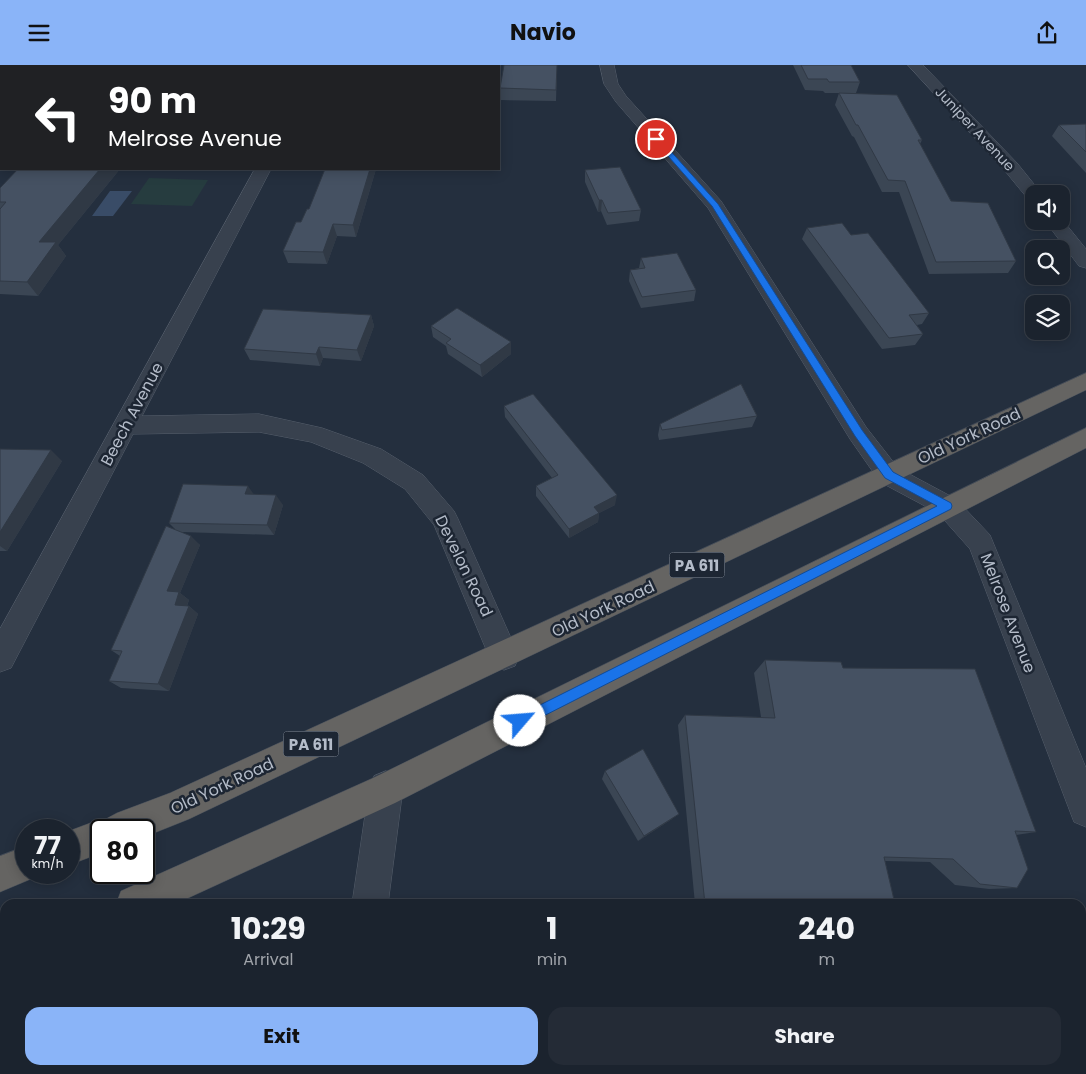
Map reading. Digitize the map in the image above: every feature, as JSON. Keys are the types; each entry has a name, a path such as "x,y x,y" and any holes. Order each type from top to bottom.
{"highway":[{"name":"Old York Road","path":"146,819 178,807 1086,381"},
{"path":"145,899 383,791 1086,437"},
{"path":"0,874 15,868"}],"street":[{"name":"Melrose Avenue","path":"607,65 611,84 621,99 715,205 858,433 889,475 947,506 981,543 1086,810"},
{"name":"Juniper Avenue","path":"915,65 1026,185"},
{"name":"Beech Avenue","path":"0,658 262,170"},
{"path":"1061,230 1086,263"},
{"name":"Develon Road","path":"126,425 259,423 314,434 372,457 414,482 445,519 504,655"},
{"path":"371,899 386,788"}],"green space":[{"path":"149,178 208,180 192,206 131,204"}],"water":[{"path":"110,191 132,191 113,216 92,216"}],"building":[{"path":"504,65 557,65 556,90 500,88"},
{"path":"801,65 851,65 860,82 829,82 827,79 808,79"},
{"path":"839,93 897,95 922,140 918,140 951,201 988,203 1016,261 936,262 905,181 888,180"},
{"path":"1086,124 1086,152 1059,125"},
{"path":"620,167 641,210 608,213 602,200 599,200 585,170"},
{"path":"17,170 99,170 39,242 56,242 27,282 0,281 0,209 6,202 0,202 0,188"},
{"path":"325,170 370,170 353,225 333,224 323,252 283,251 296,222 301,222 307,209 309,209"},
{"path":"842,223 851,235 868,233 929,313 909,315 923,334 889,338 807,228"},
{"path":"677,253 696,290 642,297 630,270 645,268 641,258"},
{"path":"457,308 511,342 480,365 446,343 451,339 431,326"},
{"path":"263,309 371,315 357,350 319,347 316,354 244,349"},
{"path":"741,384 757,416 662,430 660,424"},
{"path":"533,394 617,495 594,507 599,513 569,529 536,486 558,475 504,406"},
{"path":"0,449 51,450 0,532"},
{"path":"183,484 248,486 245,494 276,495 267,525 169,523"},
{"path":"166,526 191,536 167,591 179,592 175,605 189,606 158,684 109,681 122,651 111,650"},
{"path":"765,660 841,662 843,668 975,669 1036,832 1015,831 1028,869 1017,888 980,884 953,859 884,857 894,899 704,899 685,715 775,718"},
{"path":"643,749 679,814 644,836 605,771"}],"route":[{"path":"520,721 947,506 889,475 858,433 715,205 656,139"}]}
